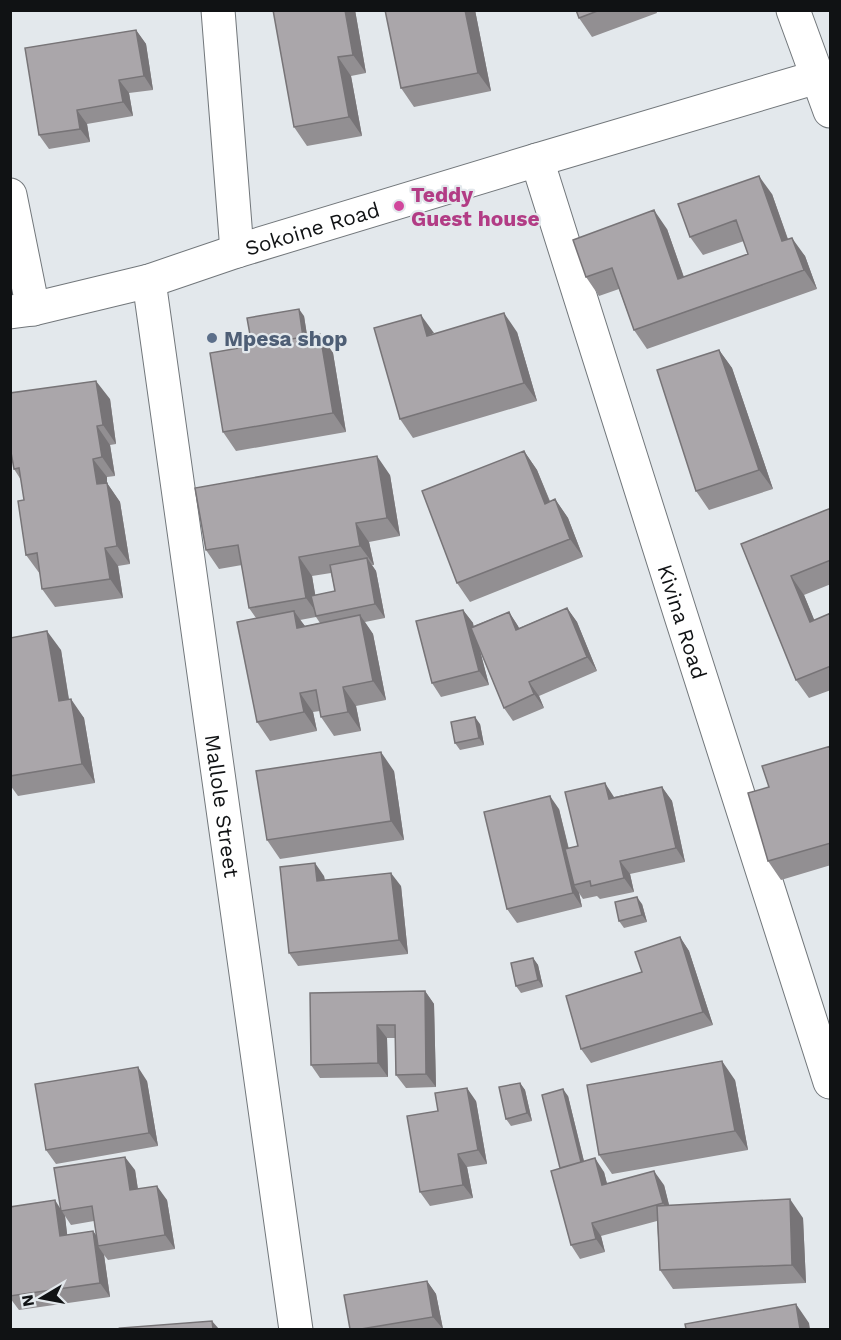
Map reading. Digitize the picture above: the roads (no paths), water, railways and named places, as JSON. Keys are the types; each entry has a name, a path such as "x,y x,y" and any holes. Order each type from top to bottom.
{"street":[{"path":"218,10 237,251"},
{"path":"793,10 831,111"},
{"name":"Sokoine Road","path":"22,311 149,282 237,251 817,77"},
{"name":"Kivina Road","path":"537,160 831,1082"},
{"path":"10,195 22,311"},
{"name":"Mallole Street","path":"149,282 296,1329"}],"place":[{"name":"Teddy Guest house","path":"399,206"},
{"name":"Mpesa shop","path":"212,338"}]}
